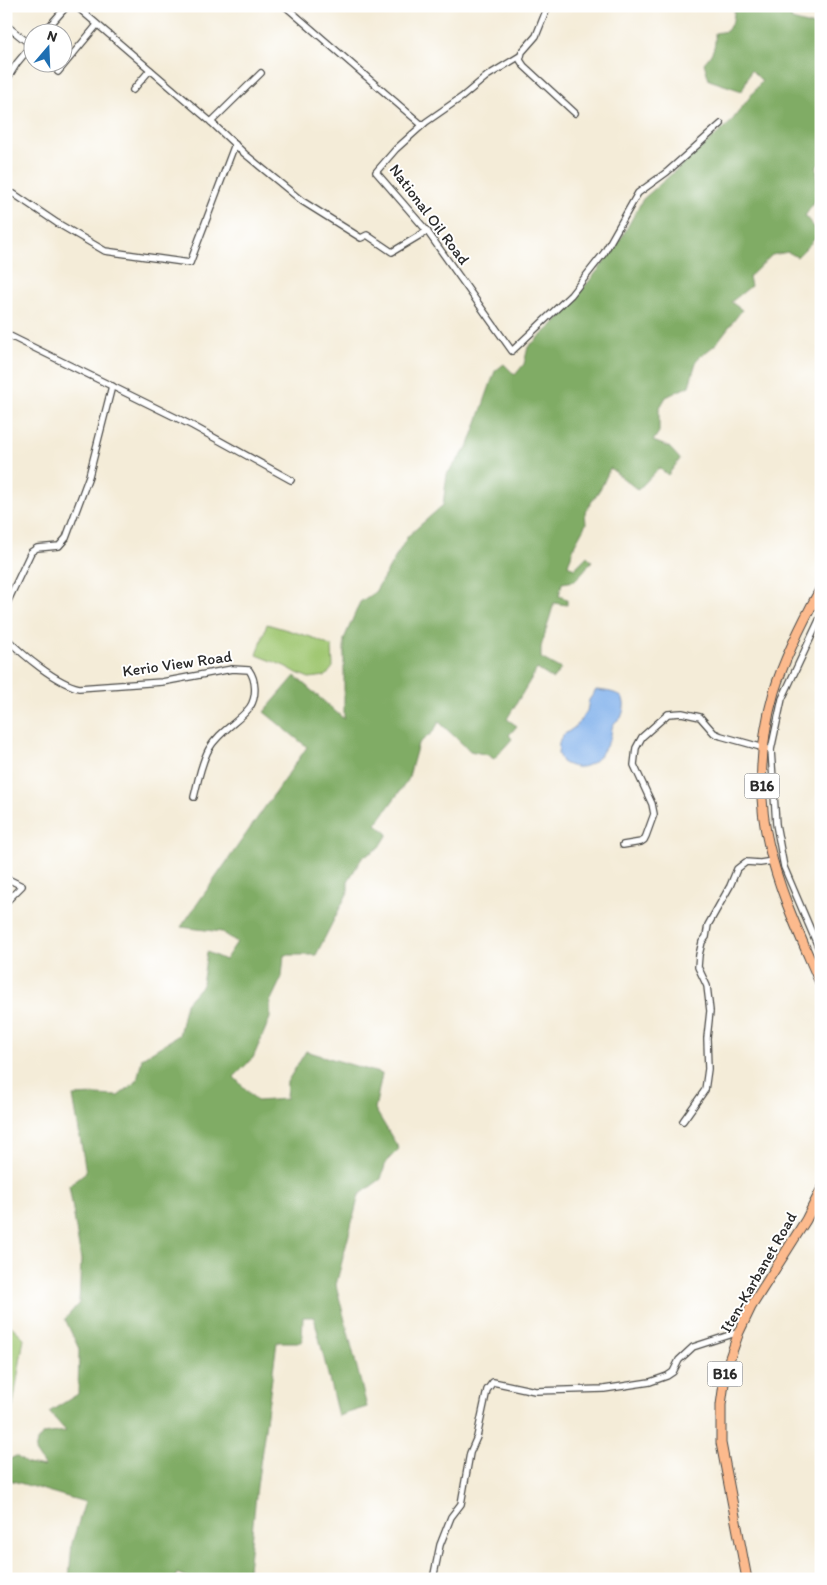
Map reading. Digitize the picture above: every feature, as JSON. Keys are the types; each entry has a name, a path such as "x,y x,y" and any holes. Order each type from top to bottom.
{"main road":[{"name":"B16","path":"821,588 805,617 774,692 762,800 769,846 781,887 821,985"},
{"name":"Iten-Karbanet Road","path":"747,1579 721,1443 721,1405 726,1369 738,1332 766,1282 806,1220 821,1190"}],"street":[{"path":"53,22 67,6"},
{"path":"76,6 302,201 322,215 361,238 367,235 392,252 427,231"},
{"path":"285,6 422,125"},
{"path":"548,6 536,36 520,56 520,60 524,66 575,113"},
{"path":"72,55 97,24"},
{"path":"6,25 22,38"},
{"name":"National Oil Road","path":"520,56 487,76 422,125 396,148 376,172 427,231 512,351 570,295 604,253 638,193 667,172 721,124"},
{"path":"6,81 22,57"},
{"path":"133,90 150,70"},
{"path":"211,122 262,73"},
{"path":"6,185 7,194 14,194 57,223 105,251 190,263 235,144"},
{"path":"6,334 193,426 291,480"},
{"path":"6,605 31,552 37,548 59,546 66,538 89,476 112,386"},
{"path":"819,949 784,867 776,824 767,749 782,699 821,616"},
{"name":"Kerio View Road","path":"6,638 45,670 70,686 79,688 162,682 232,669 249,670 256,687 250,706 217,738 209,749 194,797"},
{"path":"623,845 641,842 646,836 654,811 636,771 634,759 636,748 642,737 668,714 682,713 695,715 705,721 714,733 767,749"},
{"path":"683,1121 704,1090 708,1069 707,1038 710,1011 707,986 698,967 702,942 706,937 708,925 730,886 737,869 746,862 760,863 773,861"},
{"path":"6,878 22,886 6,902"},
{"path":"433,1579 440,1546 451,1517 461,1504 470,1453 477,1437 488,1390 493,1382 535,1391 604,1389 650,1382 673,1372 679,1360 693,1347 738,1332"}],"green space":[{"path":"735,6 788,6 792,20 821,28 821,162 817,166 817,198 805,216 820,234 797,257 788,252 772,255 749,277 751,286 731,302 742,310 715,345 697,359 689,386 666,397 659,409 659,432 653,441 669,447 680,459 668,475 659,468 638,490 610,468 602,486 585,512 586,524 575,544 568,565 574,569 587,556 592,561 575,581 562,583 559,596 567,599 567,605 554,603 541,647 541,658 561,669 553,679 537,669 507,719 517,726 509,735 512,739 494,759 488,755 470,751 439,722 433,732 418,744 408,780 376,824 388,834 380,847 362,858 348,881 348,892 316,955 284,955 282,977 270,1002 270,1018 253,1058 234,1077 257,1101 286,1099 287,1082 306,1051 382,1074 375,1109 399,1149 386,1162 381,1179 359,1195 336,1285 367,1407 338,1416 314,1317 303,1317 302,1342 277,1342 257,1486 247,1579 192,1579 177,1573 176,1579 69,1579 72,1543 85,1502 6,1479 6,1461 16,1456 27,1464 45,1467 35,1452 37,1442 43,1434 66,1431 49,1412 78,1394 79,1349 65,1319 79,1303 81,1260 69,1185 86,1172 73,1096 118,1096 137,1081 142,1058 179,1035 186,1003 202,985 207,952 225,960 237,942 222,932 181,927 307,747 264,712 295,676 344,719 344,639 360,602 375,592 408,536 443,505 447,474 469,445 495,371 504,364 515,375 524,364 528,347 553,325 599,269 623,235 643,199 730,123 762,81 751,70 742,91 709,80 704,63 713,49 715,33 727,31 733,21"},
{"path":"267,624 311,637 332,647 333,667 326,676 309,678 257,655"},
{"path":"6,1321 24,1338 6,1448"}],"water":[{"path":"596,690 615,693 620,696 623,699 624,710 621,718 614,723 609,741 600,755 584,767 570,766 562,762 558,754 559,743 562,736 575,727 587,711 589,700"}]}
